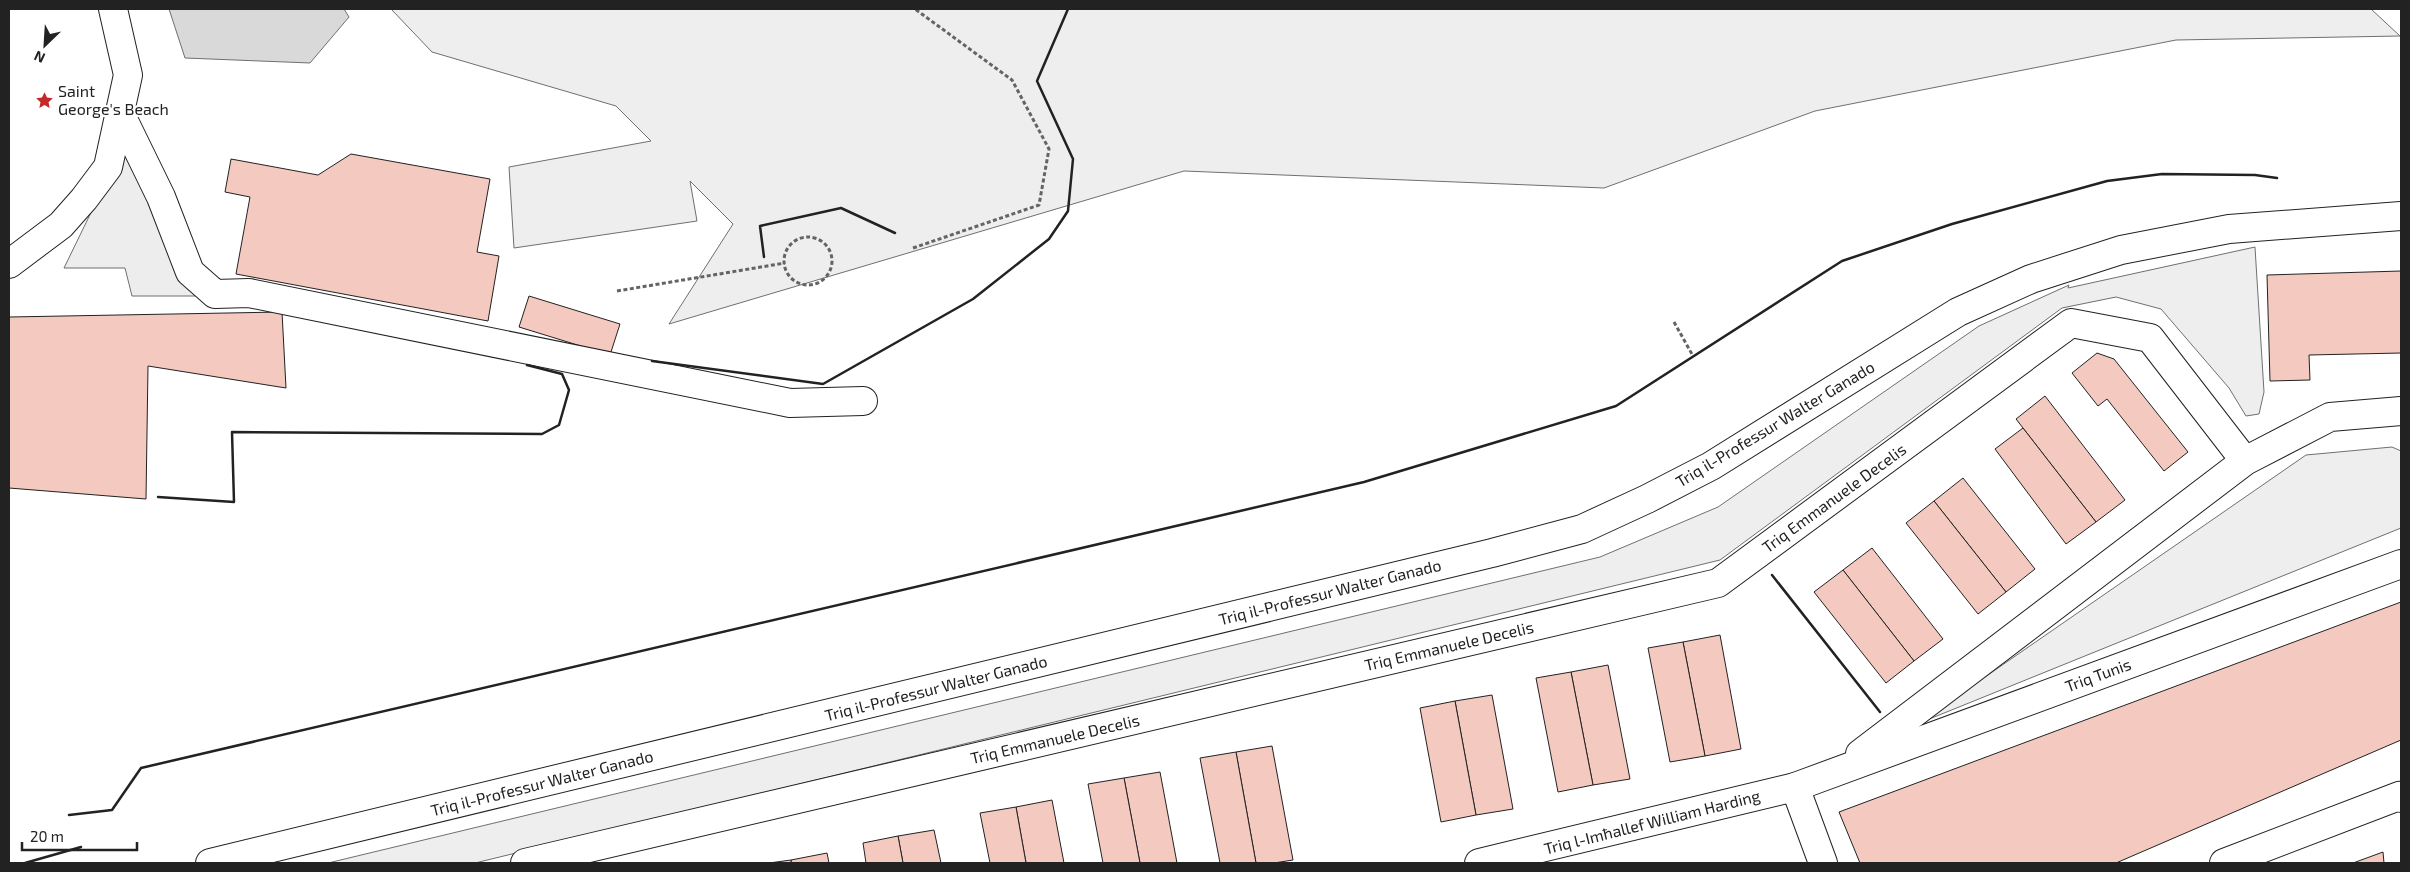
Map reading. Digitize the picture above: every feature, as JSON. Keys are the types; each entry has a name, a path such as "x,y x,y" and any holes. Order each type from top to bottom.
{"street":[{"path":"9,264 61,225 84,199 108,167 128,75 113,9"},
{"path":"120,113 161,197 190,272 214,294 250,293 790,403 863,402"},
{"name":"Triq il-Professur Walter Ganado","path":"210,863 1482,556 1582,528 1647,499 1711,466 1958,312 2032,279 2121,250 2229,229 2401,216"},
{"name":"Triq Emmanuele Decelis","path":"525,863 1718,583 2071,323 2150,338 2244,461"},
{"path":"1837,771 2244,461 2330,417 2401,411"},
{"name":"Triq Tunis","path":"1795,788 2401,564"},
{"path":"1795,788 1823,863"},
{"name":"Triq l-Imħallef William Harding","path":"1479,863 1795,788"},
{"path":"2224,863 2398,796 2401,798"}],"path":[{"path":"913,248 1039,205 1049,149 1012,80 915,9"},
{"path":"807,236 823,241 831,255 830,271 826,277 812,285 796,282 785,271 785,263 784,255 787,248 799,237 807,236"},
{"path":"618,291 785,263"},
{"path":"1674,322 1693,356"}],"shaded area":[{"path":"169,9 344,9 349,17 310,63 185,58"},
{"path":"391,9 2371,9 2400,36 2176,40 1815,111 1604,188 1184,171 669,324 733,224 690,181 697,221 514,248 509,167 651,141 616,106 432,52"},
{"path":"116,130 195,296 132,296 125,268 64,268 119,155"},
{"path":"2255,247 2264,392 2259,414 2246,416 2229,388 2161,309 2116,297 2062,308 1720,560 475,863 328,863 1600,557 1718,507 1979,326 2069,285 2068,288"},
{"path":"2392,447 2401,451 2401,528 1917,724 2306,455"}],"building":[{"path":"351,154 490,179 477,252 499,256 488,321 236,274 250,197 225,192 231,159 318,175"},
{"path":"2401,271 2401,353 2309,355 2310,380 2270,381 2267,275"},
{"path":"529,296 620,324 610,355 519,327"},
{"path":"282,312 286,388 148,366 146,499 9,488 9,317"},
{"path":"2097,353 2114,359 2188,452 2164,471 2107,399 2098,406 2072,373"},
{"path":"2045,396 2125,500 2096,522 2016,419"},
{"path":"2023,428 2096,522 2066,544 1995,449"},
{"path":"1963,478 2035,569 2006,592 1934,501"},
{"path":"1934,501 2006,592 1978,614 1906,523"},
{"path":"1872,548 1943,639 1914,661 1843,570"},
{"path":"1843,570 1914,661 1886,683 1814,592"},
{"path":"2401,602 2401,740 2116,863 1860,863 1839,812"},
{"path":"1720,635 1741,749 1705,756 1683,642"},
{"path":"1683,642 1705,756 1670,762 1648,648"},
{"path":"1608,665 1630,779 1593,785 1571,672"},
{"path":"1571,672 1593,785 1558,792 1536,678"},
{"path":"1492,695 1513,809 1476,815 1455,701"},
{"path":"1455,701 1476,815 1441,822 1420,708"},
{"path":"1272,746 1293,860 1256,863 1236,752"},
{"path":"1236,752 1256,863 1220,863 1200,758"},
{"path":"1160,772 1177,863 1140,863 1124,778"},
{"path":"1124,778 1140,863 1103,863 1088,784"},
{"path":"1052,800 1064,863 1026,863 1016,807"},
{"path":"1016,807 1026,863 990,863 980,813"},
{"path":"934,830 941,863 903,863 898,836"},
{"path":"898,836 903,863 866,863 863,843"},
{"path":"2383,852 2384,863 2353,863"},
{"path":"827,853 829,863 791,863 791,860"},
{"path":"791,860 791,863 769,863"}],"wall":[{"path":"652,361 823,384 973,299 1049,239 1068,211 1073,159 1037,81 1068,9"},
{"path":"69,815 112,810 141,768 1364,482 1616,406 1842,261 1952,224 2107,181 2162,174 2255,175 2277,178"},
{"path":"764,257 760,226 841,208 895,233"},
{"path":"158,497 234,502 232,432 542,434 559,425 569,390 562,374 527,365"},
{"path":"1772,575 1880,712"},
{"path":"25,863 81,847"}],"place":[{"name":"Saint George's Beach","path":"44,100"}]}
